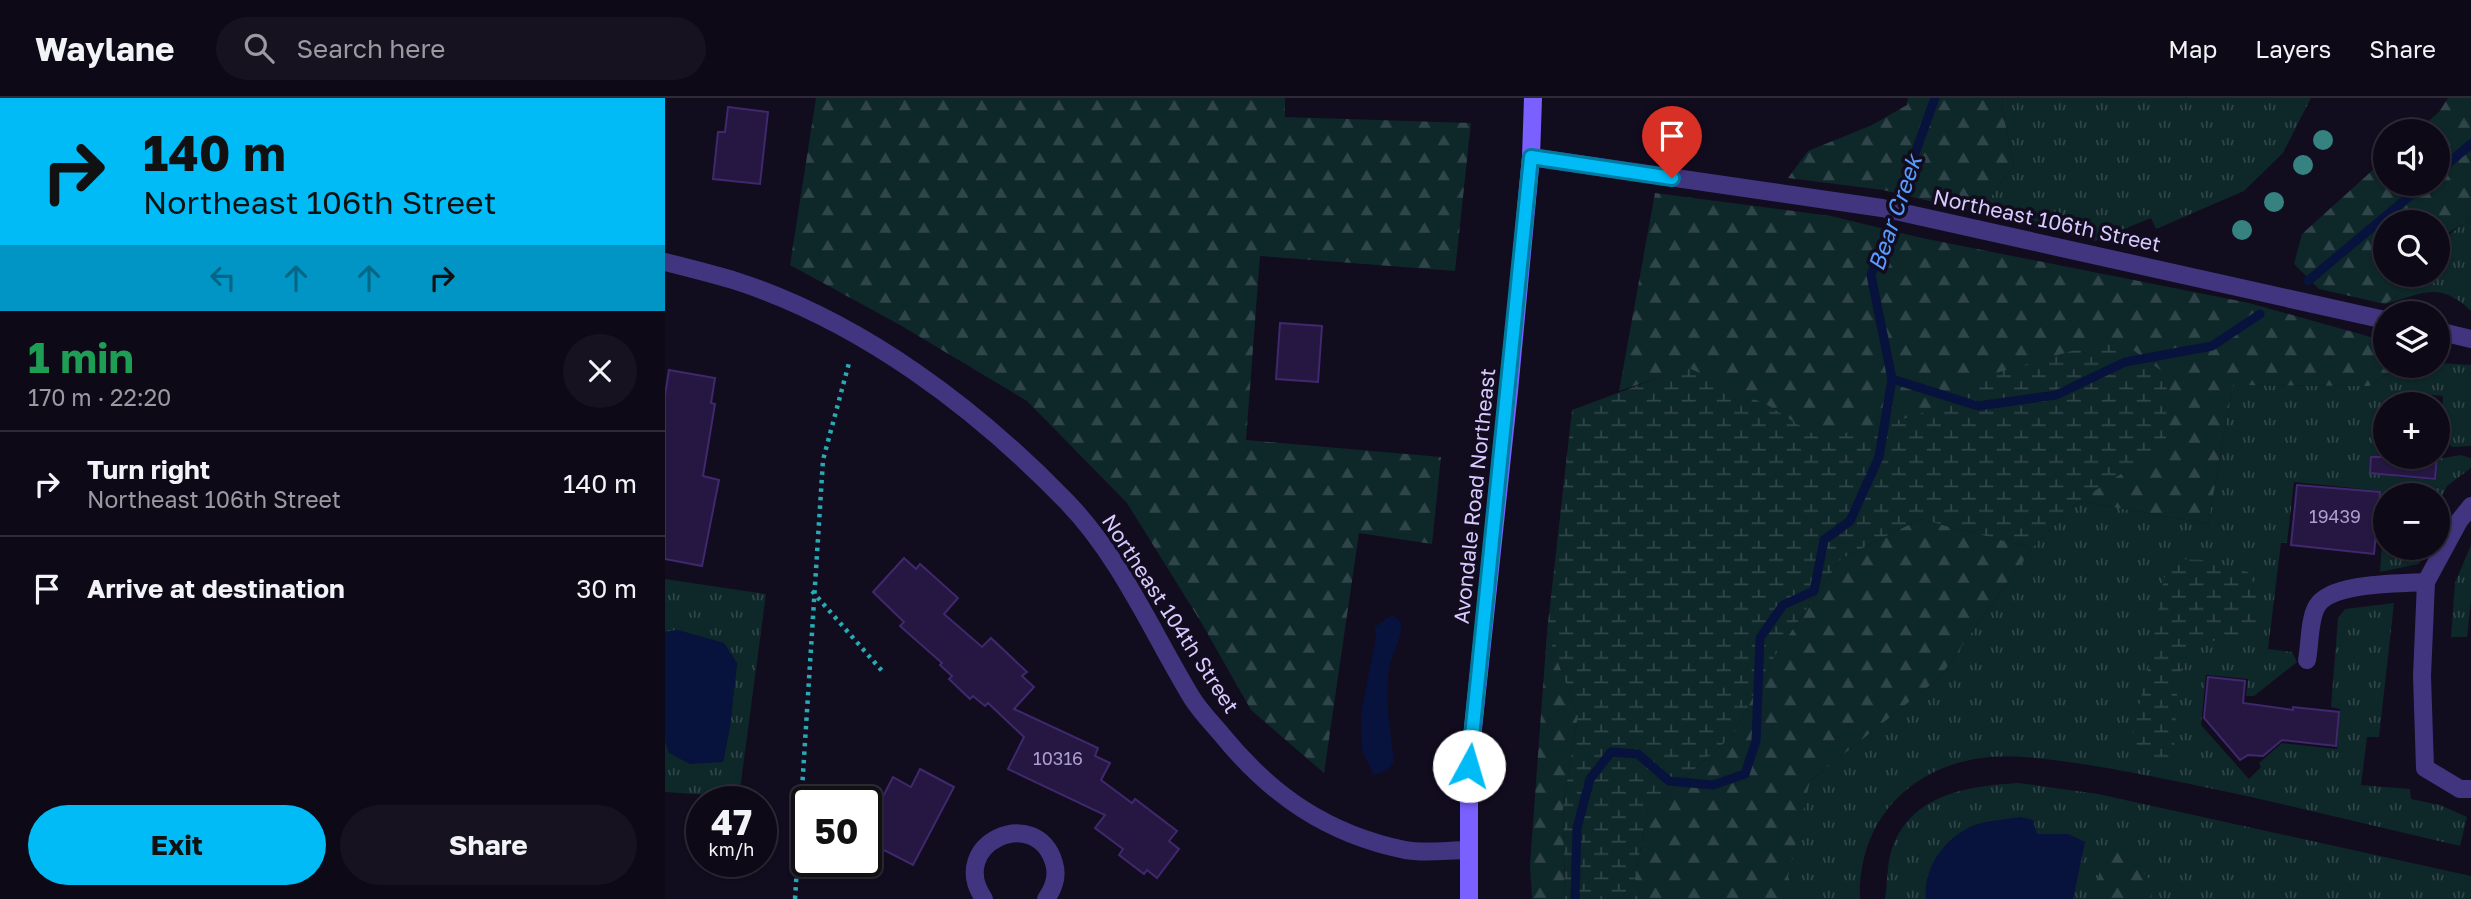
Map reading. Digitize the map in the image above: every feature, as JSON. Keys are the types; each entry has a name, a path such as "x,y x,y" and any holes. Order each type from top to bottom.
{"main road":[{"name":"Avondale Road Northeast","path":"1469,899 1469,766 1531,157 1533,98"}],"street":[{"name":"Northeast 106th Street","path":"1531,157 1882,208 2373,317"},
{"name":"Northeast 104th Street","path":"665,262 738,282 834,323 936,386 1013,449 1069,504 1121,573 1193,701 1249,768 1296,808 1353,835 1407,851 1468,850"},
{"path":"2450,334 2471,339"},
{"path":"2471,506 2459,521 2426,582 2422,676 2425,768 2460,789 2471,789"},
{"path":"2307,660 2316,607 2327,595 2347,589 2426,582"},
{"path":"984,899 975,880 978,855 996,837 1008,833 1033,837 1051,855 1055,879 1046,899"}],"path":[{"path":"795,899 812,592 823,460 849,363"},
{"path":"812,592 883,672"}],"green space":[{"path":"816,98 1285,98 1285,117 1471,123 1455,271 1260,256 1246,440 1441,457 1432,544 1359,533 1324,773 1251,710 1201,622 1127,503 1027,401 900,325 790,265"},
{"path":"1908,98 2003,98 2002,108 2014,165 1979,213 1883,190 1788,178 1808,151 1872,125 1907,105"},
{"path":"2003,98 2311,98 2283,153 2244,191 2156,229 2151,218 2095,241 1979,213 2014,165 2002,108"},
{"path":"2448,98 2471,98 2471,219 2450,232 2450,210 2373,210 2373,287 2408,287 2389,301 2373,301 2319,289 2294,264 2302,234 2373,170 2373,196 2450,196 2450,119 2431,119"},
{"path":"1655,193 1831,216 1922,238 2249,303 2373,338 2373,378 2381,378 2369,386 2233,385 2208,524 2079,501 1804,474 1687,368 1619,391"},
{"path":"2471,219 2471,311 2460,301 2440,293 2430,292 2389,301 2408,287 2450,287 2450,234"},
{"path":"2117,338 2167,375 2166,445 2079,501 2032,548 1920,519 1841,559 1777,652 1733,735 1648,811 1634,882 1641,899 1565,899 1563,805 1578,716 1547,632 1572,410 1687,367 1769,406 1821,439 1918,415 1996,373"},
{"path":"2450,364 2471,365 2471,446 2450,445 2450,392 2373,392 2373,469 2396,469 2396,477 2436,480 2437,469 2450,469 2450,457 2460,455 2471,458 2471,468 2450,484 2373,483 2373,490 2294,482 2287,543 2281,543 2268,649 2292,652 2297,662 2254,696 2246,696 2248,679 2206,675 2201,725 2249,779 2261,767 2259,763 2282,743 2337,749 2340,709 2331,707 2338,618 2345,609 2394,603 2379,737 2367,737 2361,785 2410,789 2411,799 2440,805 2467,817 2460,846 2260,799 2122,771 2039,758 1982,758 1955,764 1931,774 1910,787 1892,804 1878,824 1868,846 1860,899 1797,899 1787,877 1810,781 1939,678 2032,548 2079,501 2208,524 2233,385 2369,386 2381,378 2450,378"},
{"path":"1920,519 2032,548 1939,678 1810,781 1788,877 1797,899 1641,899 1634,883 1648,811 1733,735 1777,652 1841,559"},
{"path":"2471,545 2471,600 2467,637 2451,637 2455,583"},
{"path":"2175,559 2207,560 2248,572 2261,598 2254,633 2213,641 2188,652 2178,680 2173,764 2151,764 2135,755 2132,734 2148,670 2164,578"},
{"path":"2381,560 2422,560 2418,564 2380,572"},
{"path":"665,579 766,594 740,786 686,786 686,793 665,792 665,741 670,753 723,762 737,663 678,630 665,632"},
{"path":"1547,632 1578,716 1563,805 1565,899 1532,899 1530,864"},
{"path":"2019,783 2098,794 2471,876 2471,899 1885,899 1889,860 1896,838 1907,821 1922,808 1957,792"},
{"path":"2118,847 2154,884 2151,899 2094,899 2103,855"}],"water":[{"path":"1392,615 1401,622 1388,681 1394,762 1386,771 1374,775 1362,750 1361,713 1376,637 1375,627"},
{"path":"678,630 724,643 737,663 723,762 690,764 669,753 665,741 665,632"},
{"path":"2020,817 2033,820 2037,834 2068,834 2085,842 2073,899 1926,899 1931,866 1951,840 1976,825"}],"building":[{"path":"728,107 768,112 760,184 713,179 718,132 725,132"},
{"path":"1280,323 1322,326 1318,382 1276,379"},
{"path":"669,370 715,378 711,403 715,404 703,476 719,480 702,566 665,559 665,395"},
{"path":"2371,457 2373,469 2436,469 2435,479 2370,473"},
{"path":"2297,485 2373,491 2373,554 2291,545"},
{"path":"904,558 916,569 920,564 958,598 944,614 982,647 991,638 1027,672 1022,676 1034,687 1014,709 1098,748 1095,756 1110,763 1101,780 1132,803 1135,799 1177,831 1169,841 1179,849 1157,878 1147,870 1144,874 1119,855 1123,849 1095,828 1105,815 1008,769 1024,737 988,703 985,706 973,696 970,699 949,679 952,676 940,665 942,663 900,626 904,622 873,592"},
{"path":"2208,677 2245,681 2243,703 2293,710 2293,707 2339,712 2336,746 2282,740 2263,756 2248,755 2240,760 2204,718"},
{"path":"920,769 954,787 913,865 882,849 882,798 893,777 911,787"}],"waterway":[{"name":"Bear Creek","path":"1575,899 1577,828 1590,779 1611,752 1638,754 1669,781 1713,785 1745,774 1756,741 1760,638 1783,605 1814,591 1824,540 1850,521 1879,457 1892,379 1871,275 1935,98"},
{"path":"2450,162 2471,144"},
{"path":"2308,281 2410,196"},
{"path":"1892,379 1978,406 2056,395 2125,362 2212,346 2260,314"}],"route":[{"path":"1469,766 1531,157 1672,178"}]}
